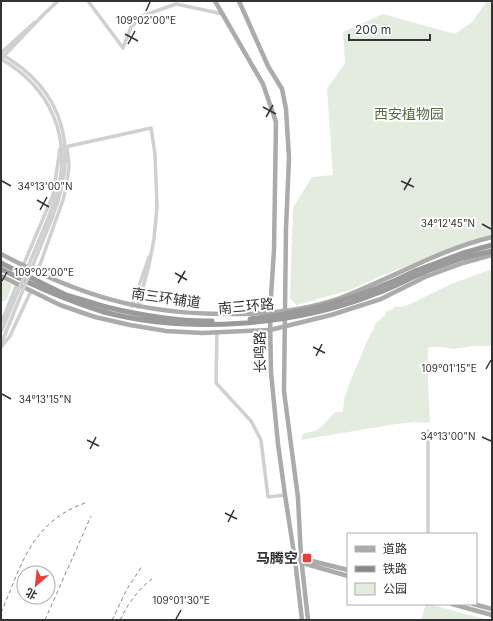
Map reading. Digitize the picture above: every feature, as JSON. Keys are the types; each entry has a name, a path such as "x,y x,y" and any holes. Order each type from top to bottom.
{"highway":[{"name":"南三环路","path":"1,263 66,295 105,309 194,320 241,320 271,317 304,311 357,296 415,271 463,253 492,246"},
{"name":"南三环路","path":"1,269 25,282 58,296 134,318 201,325 288,318 335,307 375,294 425,272 463,258 492,251"}],"main road":[{"name":"长鸣路","path":"215,1 263,84 276,122 274,250 270,312 272,395 302,620"},
{"name":"长鸣路","path":"238,1 268,66 282,89 286,109 289,158 284,391 298,498 301,560 308,620"},
{"name":"南三环辅道","path":"1,254 37,273 89,294 132,306 202,315 246,314 321,304 340,298 426,260 470,244 492,238"},
{"path":"1,276 60,305 95,317 130,325 166,331 217,332 270,330 331,315 381,299 425,277 463,263 492,256"},
{"path":"295,560 347,570"},
{"path":"301,560 347,576"},
{"path":"456,605 492,615"},
{"path":"477,605 492,609"}],"street":[{"path":"50,217 57,194 62,158 61,144 56,122 47,102 30,81 14,67 1,59 2,54 58,1"},
{"path":"88,1 123,48 131,27 142,16 176,4 222,14"},
{"path":"2,54 18,64 38,82 50,99 60,119 66,147 68,165 63,200 37,273"},
{"path":"66,147 151,128 155,154 157,190 155,223 149,265 138,307"},
{"path":"23,266 53,195 61,144"},
{"path":"1,345 3,332 61,192 66,147"},
{"path":"132,306 151,251"},
{"path":"1,324 17,284"},
{"path":"1,345 10,336 31,291"},
{"path":"217,332 216,383 251,421 261,440 268,497 285,495"},
{"path":"428,431 428,533"}],"green space":[{"name":"西安植物园","path":"487,1 492,1 492,234 381,276 350,290 297,305 290,299 293,208 312,177 333,175 327,89 345,63 343,32 383,14 455,34 472,22"},
{"path":"492,269 492,346 473,346 454,349 428,347 430,423 414,422 396,424 301,440 303,434 317,430 335,412 343,412 344,399 368,339 375,326 374,325 386,314 385,312 393,309 395,306 406,306 451,284"},
{"path":"1,279 11,284 11,289 6,301 4,300 3,302 1,301"},
{"path":"426,605 433,605 488,620 421,620"}],"railway":[{"path":"1,613 22,563 40,534 52,522 67,511 85,503"},
{"path":"45,620 91,516"},
{"path":"112,620 127,589 142,566"},
{"path":"120,620 134,597 142,587 152,579"}],"place":[{"name":"马腾空","path":"307,558"}]}
